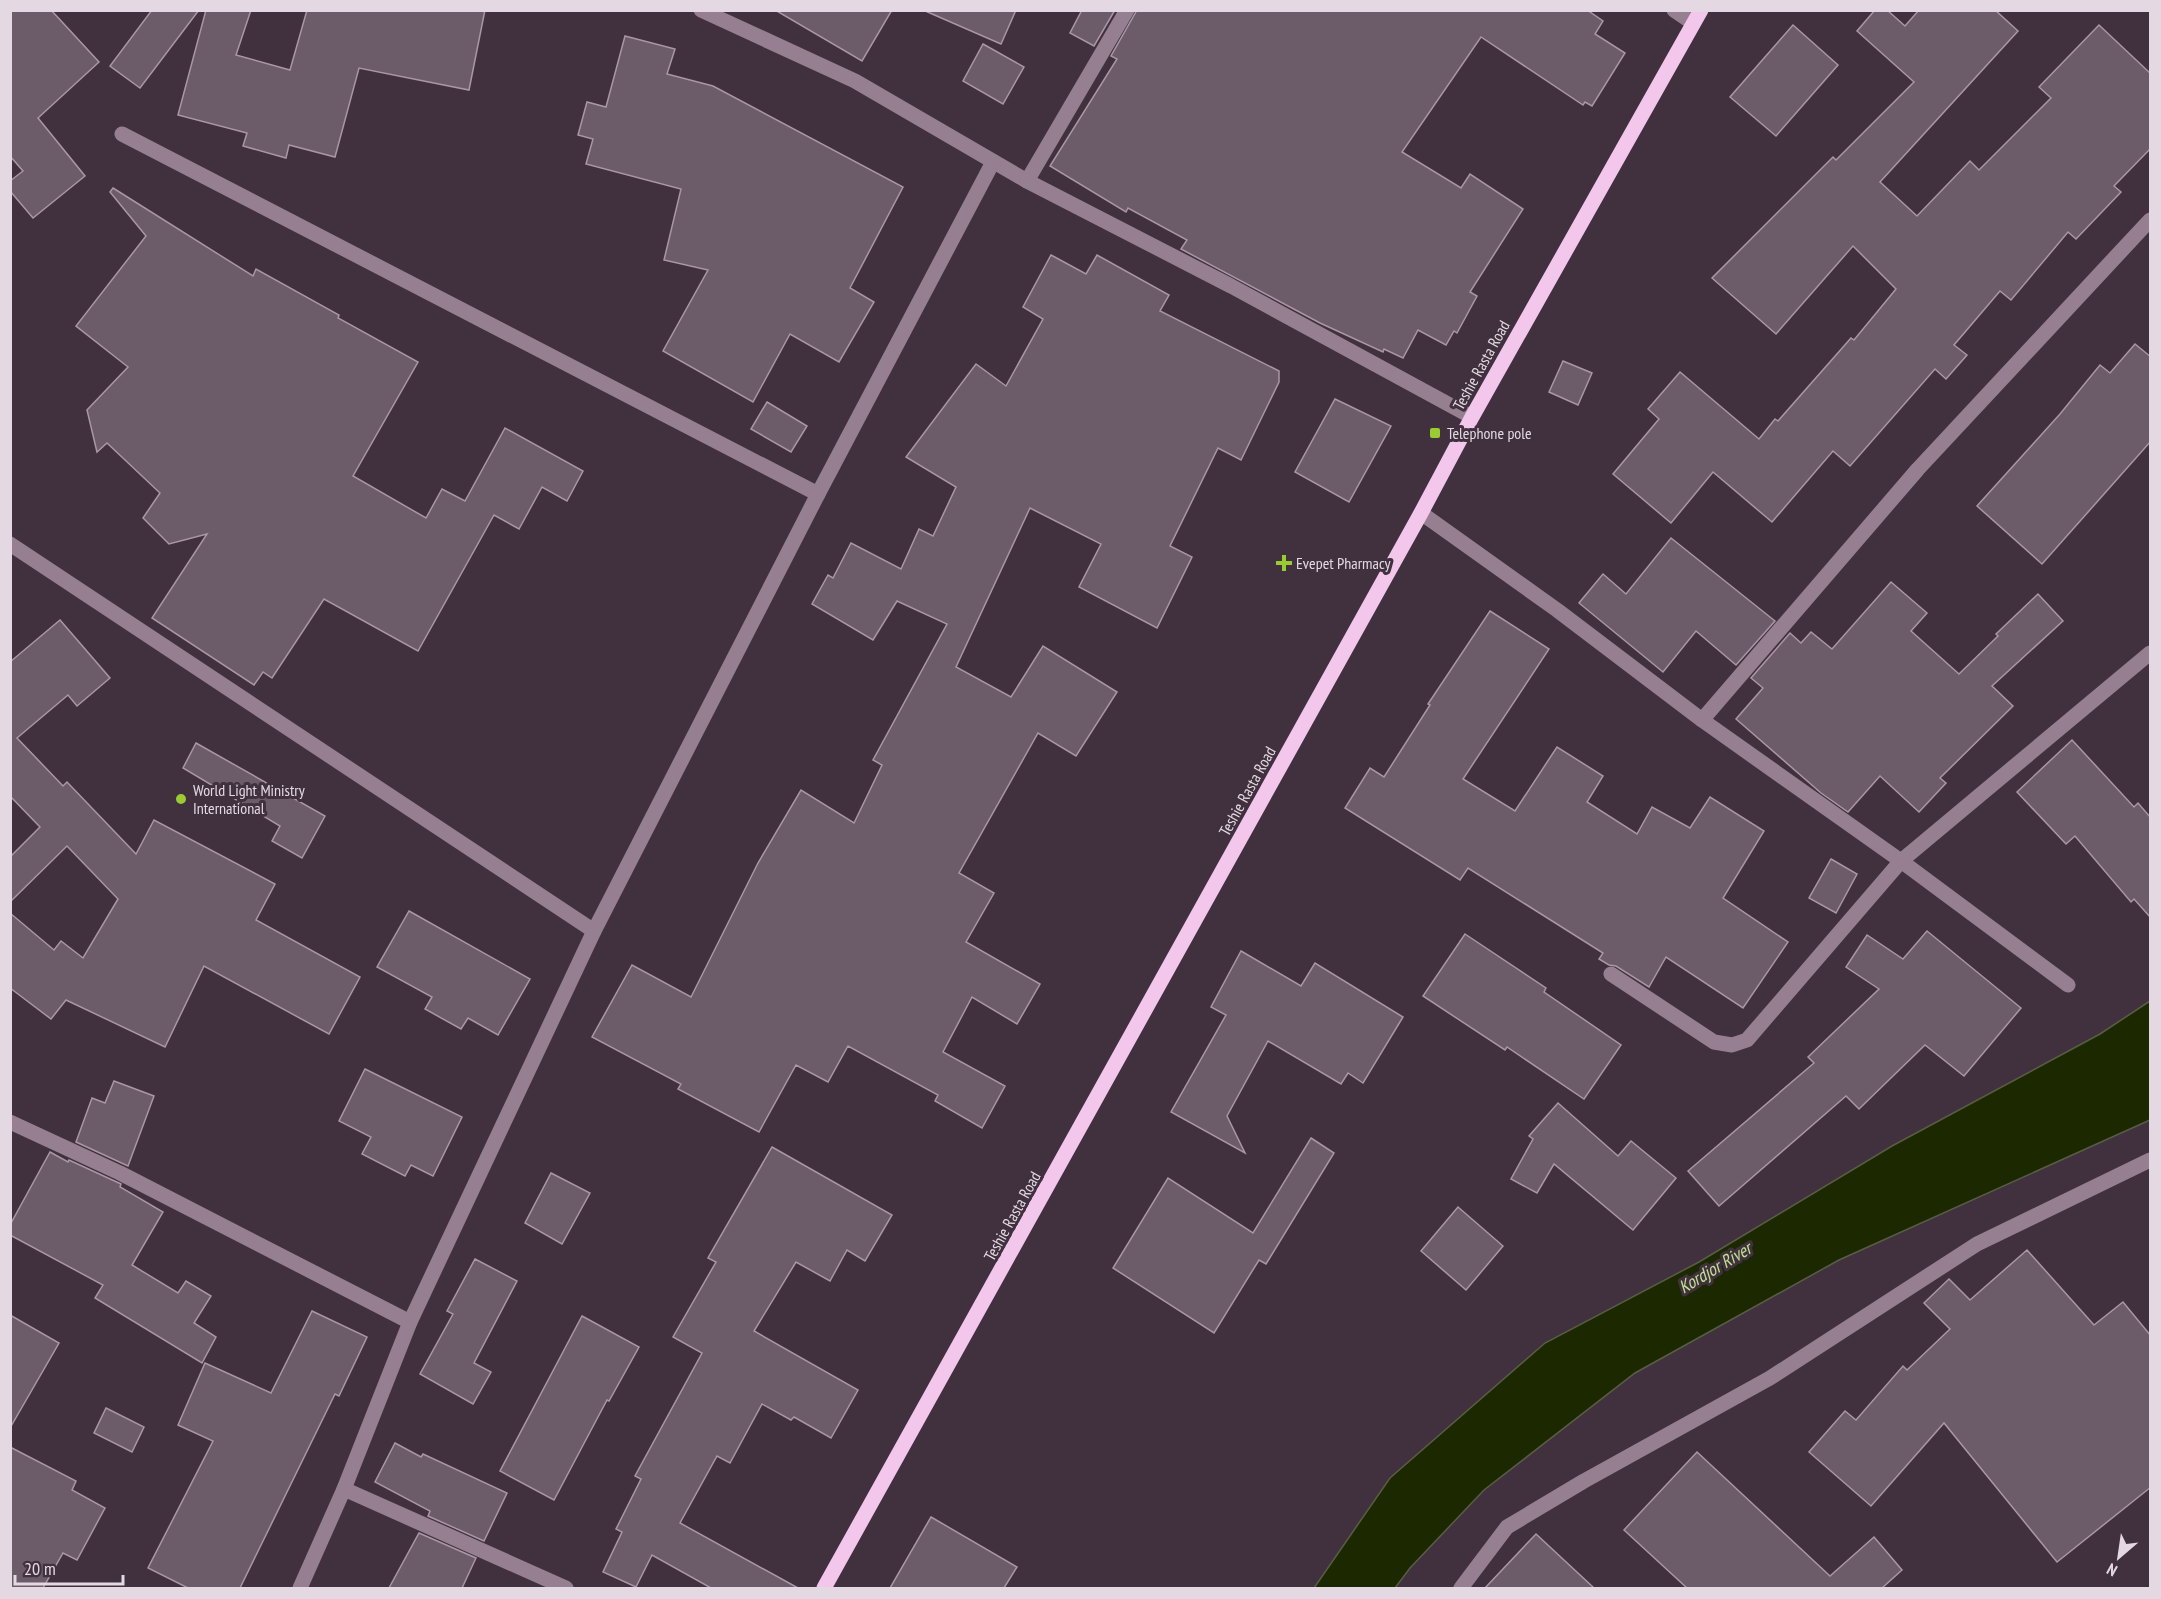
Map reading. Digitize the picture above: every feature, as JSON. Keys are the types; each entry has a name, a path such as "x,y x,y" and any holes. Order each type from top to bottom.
{"main road":[{"name":"Teshie Rasta Road","path":"824,1588 1421,513 1472,417 1697,17"}],"street":[{"path":"701,10 855,81 1027,181 1231,286 1472,417"},
{"path":"1027,181 1127,10"},
{"path":"1674,10 1697,17"},
{"path":"122,134 818,494"},
{"path":"300,1588 344,1489 410,1322 594,931 818,494 993,162"},
{"path":"1702,720 1918,470 2151,220"},
{"path":"1421,513 2068,985"},
{"path":"10,544 594,931"},
{"path":"1611,974 1714,1042 1732,1046 1747,1040 1901,861 2151,653"},
{"path":"10,1122 120,1173 410,1322"},
{"path":"1461,1588 1507,1527 1584,1481 1770,1378 1977,1244 2151,1160"},
{"path":"344,1489 566,1588"}],"water":[{"name":"Kordjor River","path":"2150,1001 2150,1120 1839,1260 1635,1373 1484,1490 1410,1568 1395,1588 1314,1588 1390,1478 1545,1343 1699,1262 1892,1146 2100,1034"}],"building":[{"path":"10,10 51,10 99,62 38,118 85,176 33,218 10,191 10,181 23,171 10,156"},
{"path":"152,10 199,10 140,88 110,66"},
{"path":"206,10 251,10 236,55 290,70 307,10 485,10 469,90 359,68 335,157 289,145 286,158 243,146 247,133 178,115"},
{"path":"775,10 892,10 862,61"},
{"path":"923,10 1016,10 1001,44"},
{"path":"1082,10 1115,10 1094,46 1070,33"},
{"path":"1137,10 1587,10 1603,21 1595,34 1625,53 1592,106 1585,102 1583,105 1481,37 1402,152 1461,188 1470,174 1523,209 1470,292 1477,296 1457,333 1454,331 1446,345 1418,330 1403,358 1384,349 1383,352 1320,323 1181,249 1187,240 1128,208 1126,212 1050,166 1117,59 1111,56"},
{"path":"1875,10 1887,10 1905,26 1919,10 1995,10 2018,31 1880,182 1917,216 1970,161 1979,170 2051,98 2039,87 2099,25 2151,74 2151,148 2114,186 2121,192 2076,239 2068,232 2011,300 2000,291 1954,345 1967,355 1946,379 1935,369 1850,466 1833,451 1772,522 1713,472 1671,523 1613,474 1659,419 1648,409 1680,372 1759,439 1775,419 1778,421 1851,338 1854,340 1896,289 1853,246 1776,334 1712,278 1833,157 1836,160 1914,82 1857,31"},
{"path":"1793,25 1838,65 1776,136 1730,97"},
{"path":"625,36 675,49 667,74 713,86 903,187 850,288 874,302 839,362 790,334 753,402 663,351 708,270 664,260 681,189 586,164 593,139 578,135 587,102 606,107"},
{"path":"983,44 1024,67 1003,104 963,81"},
{"path":"113,188 253,276 256,269 418,362 353,476 426,518 442,489 465,501 505,428 583,471 567,501 542,487 519,529 494,515 418,651 324,599 272,678 263,672 254,685 152,618 207,534 169,544 143,518 160,493 107,443 97,452 87,410 128,367 76,326 146,236 110,192"},
{"path":"1051,255 1086,274 1097,255 1169,295 1160,311 1279,371 1279,382 1241,460 1218,448 1170,546 1192,557 1157,628 1079,587 1101,544 1030,508 956,667 1011,697 1043,646 1117,692 1076,756 1038,733 959,873 994,893 966,942 1040,984 1017,1024 972,997 943,1052 1005,1086 982,1128 935,1101 938,1095 848,1046 828,1082 796,1065 759,1132 678,1089 681,1084 592,1037 632,965 691,997 758,863 801,790 854,823 882,765 873,760 947,624 897,601 873,640 812,604 828,575 833,578 851,543 901,569 919,529 933,536 956,487 906,457 976,364 1006,386 1043,319 1023,307"},
{"path":"2135,344 2151,357 2151,441 2042,564 1977,506 2060,414 2100,365 2110,373"},
{"path":"1563,361 1592,373 1578,405 1549,392"},
{"path":"1335,399 1391,426 1349,502 1295,472"},
{"path":"767,402 807,426 791,452 751,429"},
{"path":"1671,538 1775,621 1736,665 1696,631 1663,672 1579,603 1603,574 1626,594"},
{"path":"1891,582 1927,613 1911,631 1959,674 2038,594 2063,621 1992,686 2013,706 1940,778 1946,783 1919,812 1880,776 1848,812 1821,793 1736,719 1763,688 1751,678 1790,633 1801,643 1811,632 1832,649"},
{"path":"1490,611 1549,649 1463,779 1515,811 1557,747 1603,776 1587,802 1637,834 1652,807 1690,828 1710,797 1764,831 1723,898 1788,942 1743,1008 1666,957 1649,987 1616,966 1599,959 1603,953 1468,868 1460,880 1345,808 1370,768 1384,777 1430,705 1428,704"},
{"path":"60,620 110,678 77,706 68,695 17,738 63,786 67,782 136,854 154,820 275,884 256,920 360,977 329,1034 204,966 165,1047 66,1000 51,1019 10,988 10,913 54,950 61,941 83,958 118,899 67,846 10,902 10,857 40,827 10,796 10,662"},
{"path":"2072,740 2134,807 2138,803 2151,818 2151,918 2134,899 2131,902 2075,836 2066,844 2017,792"},
{"path":"196,743 325,816 302,858 272,841 280,826 183,768"},
{"path":"1831,859 1857,874 1836,913 1809,898"},
{"path":"409,911 530,979 498,1035 468,1018 461,1029 425,1009 432,997 377,967"},
{"path":"1927,931 2021,1008 1964,1076 1925,1045 1859,1109 1846,1096 1719,1206 1688,1171 1814,1063 1808,1057 1879,989 1846,967 1867,935 1903,959"},
{"path":"1465,934 1546,988 1544,992 1621,1045 1584,1099 1507,1047 1505,1050 1423,996"},
{"path":"1241,951 1301,986 1315,963 1403,1017 1363,1083 1348,1073 1341,1084 1268,1041 1227,1116 1245,1153 1171,1112 1226,1015 1211,1007"},
{"path":"365,1069 462,1117 433,1176 411,1165 405,1176 362,1154 371,1137 339,1121"},
{"path":"114,1081 154,1096 128,1166 76,1142 92,1098 105,1103"},
{"path":"1558,1103 1618,1156 1631,1141 1676,1178 1633,1230 1554,1164 1537,1193 1511,1179 1533,1139 1529,1136"},
{"path":"1311,1138 1334,1153 1266,1264 1259,1260 1214,1333 1113,1268 1168,1178 1253,1233"},
{"path":"772,1147 892,1215 865,1261 847,1250 830,1281 796,1262 754,1331 858,1390 831,1438 794,1417 791,1420 762,1404 730,1463 717,1456 680,1523 798,1588 711,1588 652,1555 636,1587 603,1572 622,1532 616,1529 641,1479 635,1476 702,1353 673,1337 716,1262 708,1258"},
{"path":"50,1152 121,1184 120,1187 163,1212 132,1265 178,1293 186,1281 211,1296 194,1323 216,1337 202,1363 95,1298 103,1285 10,1235 10,1225"},
{"path":"551,1173 590,1193 562,1244 525,1223"},
{"path":"1458,1207 1503,1246 1466,1290 1421,1251"},
{"path":"2027,1250 2094,1325 2123,1302 2151,1336 2151,1487 2057,1562 1944,1423 1871,1506 1809,1452 1845,1411 1856,1420 1903,1366 1907,1370 1950,1329 1924,1303 1949,1279 1970,1300"},
{"path":"475,1259 517,1281 474,1363 491,1372 473,1404 420,1374 453,1314 447,1311"},
{"path":"312,1311 367,1337 339,1396 335,1394 240,1588 188,1588 148,1568 213,1441 178,1425 205,1363 271,1393"},
{"path":"10,1315 59,1343 10,1428"},
{"path":"582,1316 639,1347 609,1401 607,1400 554,1500 500,1471"},
{"path":"106,1408 144,1427 132,1452 94,1433"},
{"path":"395,1443 421,1457 423,1454 507,1493 484,1541 428,1516 430,1511 375,1482"},
{"path":"10,1447 76,1481 72,1490 105,1508 77,1560 63,1553 43,1588 10,1588"},
{"path":"1697,1452 1830,1576 1874,1537 1902,1570 1882,1588 1687,1588 1624,1530"},
{"path":"931,1517 1017,1567 1004,1588 890,1588"},
{"path":"419,1533 476,1558 462,1588 389,1588"},
{"path":"1536,1534 1594,1588 1485,1588"}],"place":[{"name":"Telephone pole","path":"1435,433"},
{"name":"Evepet Pharmacy","path":"1284,563"},
{"name":"World Light Ministry International","path":"181,799"}]}
